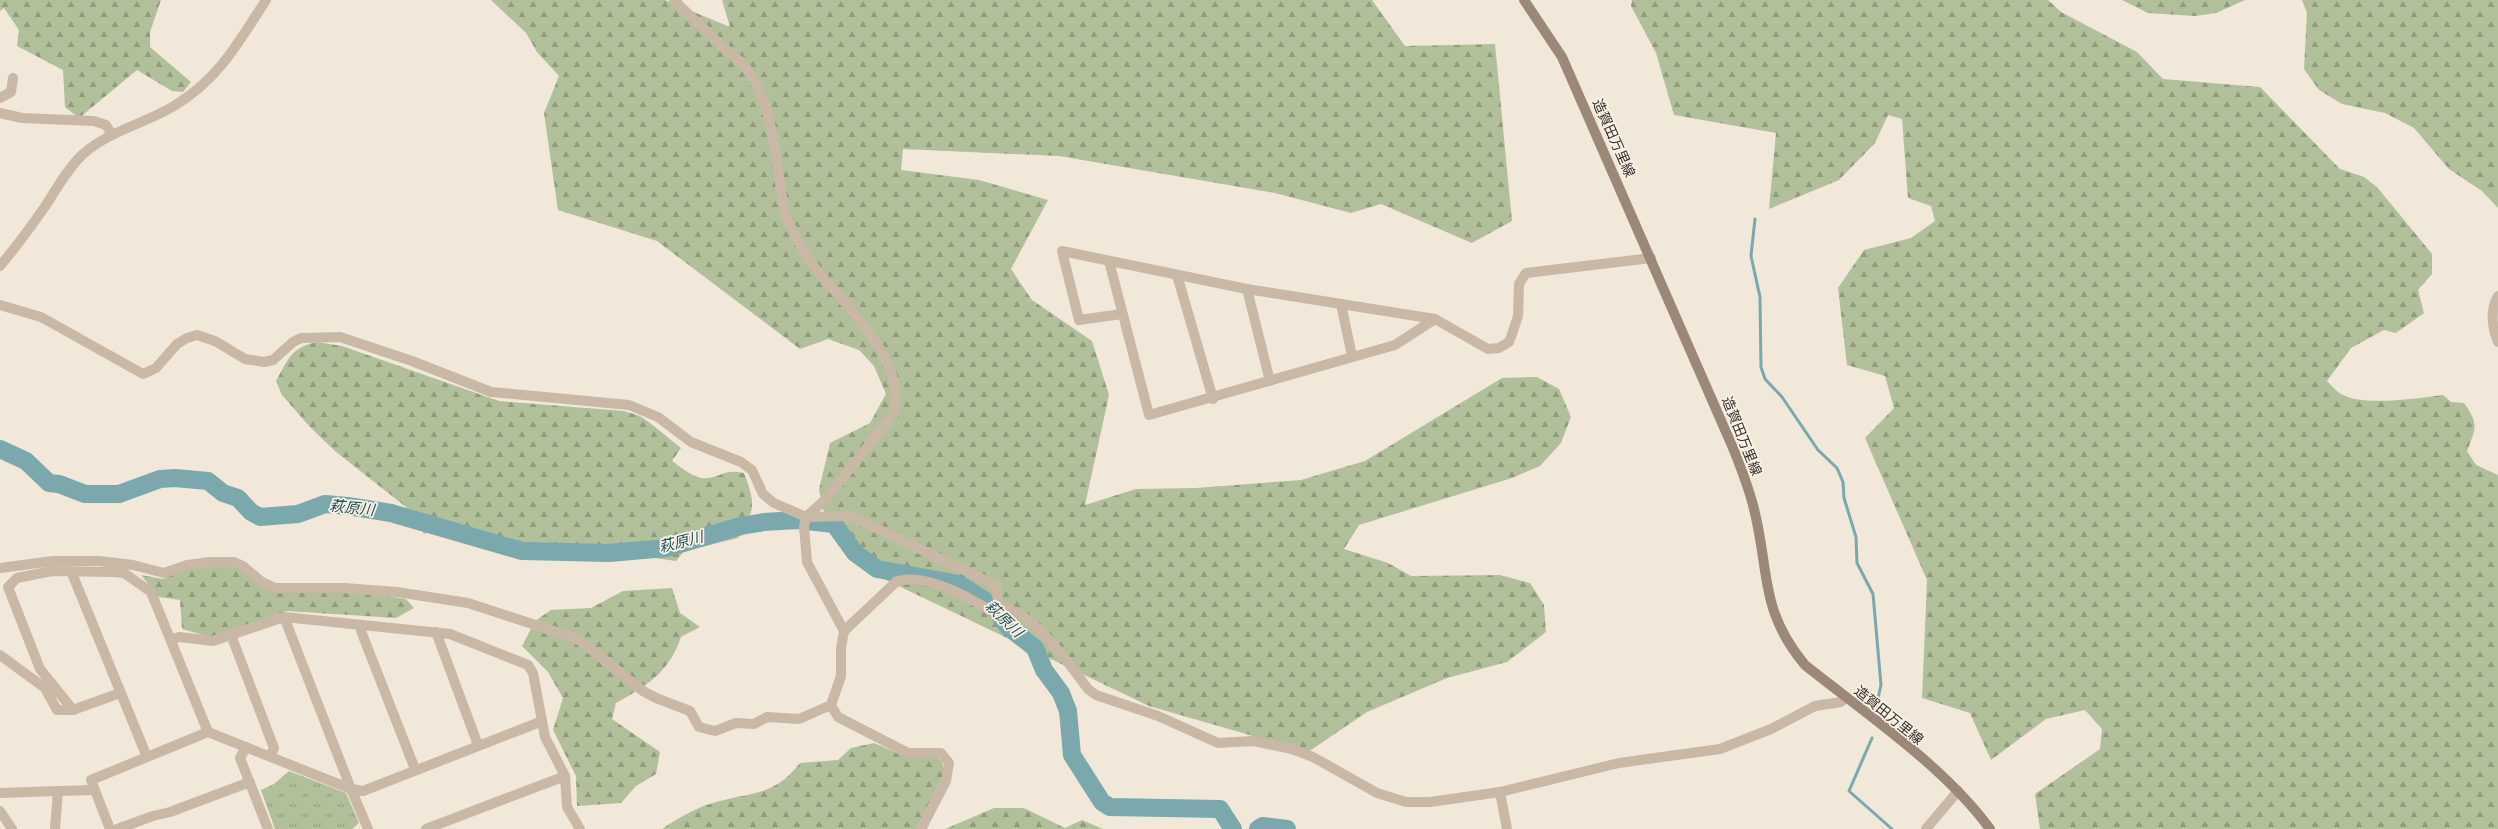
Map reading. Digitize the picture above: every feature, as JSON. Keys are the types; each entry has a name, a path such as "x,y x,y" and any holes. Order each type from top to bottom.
{"main road":[{"name":"造賀田万里線","path":"1524,0 1562,57 1651,258 1743,472 1755,509 1766,586 1776,622 1789,646 1805,666 1930,766 1958,791 1990,829"}],"street":[{"path":"0,266 26,234 64,177 82,155 101,140 172,107 198,90 230,57 266,0"},
{"path":"674,0 746,68 762,96 772,130 784,208 790,226 812,263 869,334 887,362 895,381 898,399 895,412 826,499 806,516 804,527 807,562 844,630"},
{"path":"0,98 11,92 13,78"},
{"path":"0,113 22,118 94,121 106,125 112,135"},
{"path":"1122,314 1079,320 1062,251 1247,289 1435,319 1488,349 1499,348 1509,342 1518,316 1520,284 1526,273 1651,258"},
{"path":"1109,261 1150,416 1213,399 1270,380 1352,356 1395,345 1435,319"},
{"path":"1177,274 1213,399"},
{"path":"1247,289 1270,380"},
{"path":"2498,296 2493,314 2494,330 2498,342"},
{"path":"1341,304 1352,356"},
{"path":"0,305 41,317 144,374 156,368 177,344 187,338 197,335 215,341 245,359 264,362 273,360 293,342 301,338 340,337 412,361 492,392 629,405 658,417 691,442 741,462 752,470 763,494 774,503 806,516 851,516 997,586 997,611"},
{"path":"0,568 53,561 99,561 133,565 164,573 187,565 234,562 243,566 262,582 275,588 344,588 397,592 468,603 578,639 643,691 656,698 690,711 700,727 716,731 736,723 754,724 767,717 799,719 831,705 842,676 841,648 844,630 889,587 904,579 934,584 960,593 997,611 1021,614 1043,634 1088,689 1096,695 1158,716 1218,743 1253,741 1292,749 1313,757 1377,793 1406,802 1430,802 1500,792 1619,763 1720,749 1771,729 1797,713 1815,706 1840,702 1845,698"},
{"path":"73,710 40,669 8,587 18,578 52,570 124,573 151,592 172,640 208,732"},
{"path":"71,571 147,757"},
{"path":"172,640 179,637 213,641 231,636 284,616 450,634 528,665 533,673 540,722 545,737 565,776 568,807 580,829"},
{"path":"284,616 368,829"},
{"path":"361,625 361,630 415,769"},
{"path":"436,632 478,745"},
{"path":"231,636 274,748 270,756"},
{"path":"0,655 45,688 57,710 73,710 120,693"},
{"path":"831,705 838,717 898,749 908,753 941,753 945,758 949,771 946,781 921,829"},
{"path":"110,829 91,780 208,732 351,789 363,791 415,769 540,722"},
{"path":"246,747 240,758 268,829"},
{"path":"426,829 565,776"},
{"path":"117,829 153,816 170,812 250,782"},
{"path":"0,793 94,790"},
{"path":"55,829 58,791"},
{"path":"1926,829 1958,791"},
{"path":"1500,792 1507,829"},
{"path":"0,811 12,829"}],"green space":[{"path":"0,0 161,0 150,32 150,47 191,82 183,92 172,91 137,70 79,118 65,107 63,70 17,46 19,30 4,8 0,11"},
{"path":"491,0 665,0 730,27 722,0 1372,0 1405,46 1495,44 1512,221 1472,243 1381,204 1351,213 1275,193 1059,156 903,149 901,170 979,180 1048,200 1011,269 1032,300 1092,341 1109,395 1085,505 1136,489 1196,488 1301,480 1365,461 1502,378 1537,377 1559,389 1571,417 1561,443 1540,466 1512,478 1359,525 1344,549 1388,563 1411,576 1500,575 1530,583 1544,605 1546,632 1507,662 1447,678 1367,712 1308,752 1149,706 882,578 845,550 825,517 819,490 830,443 870,423 886,394 874,366 859,350 828,339 800,349 657,241 558,210 544,113 559,76 537,52 526,33"},
{"path":"1632,0 2048,0 2061,12 2137,52 2163,79 2260,87 2340,169 2364,177 2377,187 2432,254 2432,274 2418,290 2424,313 2396,333 2384,330 2351,348 2327,381 2341,394 2350,398 2362,400 2376,401 2443,395 2451,402 2464,403 2474,421 2474,431 2467,451 2476,465 2498,475 2498,829 2040,829 2035,794 2100,749 2102,729 2085,710 2046,719 1991,760 1970,713 1922,698 1927,580 1865,438 1894,408 1885,376 1847,365 1838,288 1864,250 1911,238 1935,221 1931,206 1908,198 1902,119 1888,115 1875,143 1839,180 1769,209 1776,133 1674,115 1656,53 1631,6"},
{"path":"2122,0 2245,0 2216,13 2195,16 2148,13"},
{"path":"2302,0 2498,0 2498,208 2482,191 2449,169 2414,128 2385,113 2342,104 2319,90 2304,69 2307,13"},
{"path":"317,342 342,346 499,401 624,411 640,416 681,448 672,461 689,473 698,477 708,478 727,472 744,473 751,492 751,514 738,538 684,551 676,561 611,552 500,553 447,524 424,534 411,511 335,451 310,427 282,395 276,381 287,361 301,347"},
{"path":"231,564 243,569 270,589 361,592 406,599 414,608 396,618 287,611 210,637 182,629 180,600 159,597 141,575 163,579 185,568"},
{"path":"672,588 680,613 700,627 681,637 670,660 656,677 616,703 612,719 660,752 656,774 636,786 621,803 577,806 576,776 553,730 563,698 548,672 522,646 535,621 551,610 591,608 623,591"},
{"path":"874,743 909,758 936,756 942,762 945,772 916,829 662,829 682,816 704,806 764,791 773,787 791,773 800,763 838,760 851,748"},
{"path":"289,771 346,793 359,823 352,829 275,829 261,790 274,784"},
{"path":"994,808 1024,808 1065,828 1082,820 1103,829 945,829"}],"waterway":[{"path":"1755,219 1751,256 1760,297 1761,367 1765,379 1782,397 1818,450 1837,468 1843,482 1844,498 1856,537 1857,563 1873,594 1881,685 1876,707"},
{"name":"萩原川","path":"0,449 26,461 49,483 59,484 85,494 119,494 160,479 175,478 208,481 223,493 238,498 251,512 260,517 298,514 325,504 348,506 391,513 522,551 609,553 666,548 741,526 764,522 797,520 834,524 855,553 877,569 959,584 994,606 1008,627 1035,648 1044,670 1061,693 1068,711 1072,755 1102,802 1110,807 1220,809 1233,829"},
{"path":"1872,738 1849,791 1892,829"},
{"name":"萩原川","path":"1258,829 1263,826 1287,829"}]}
